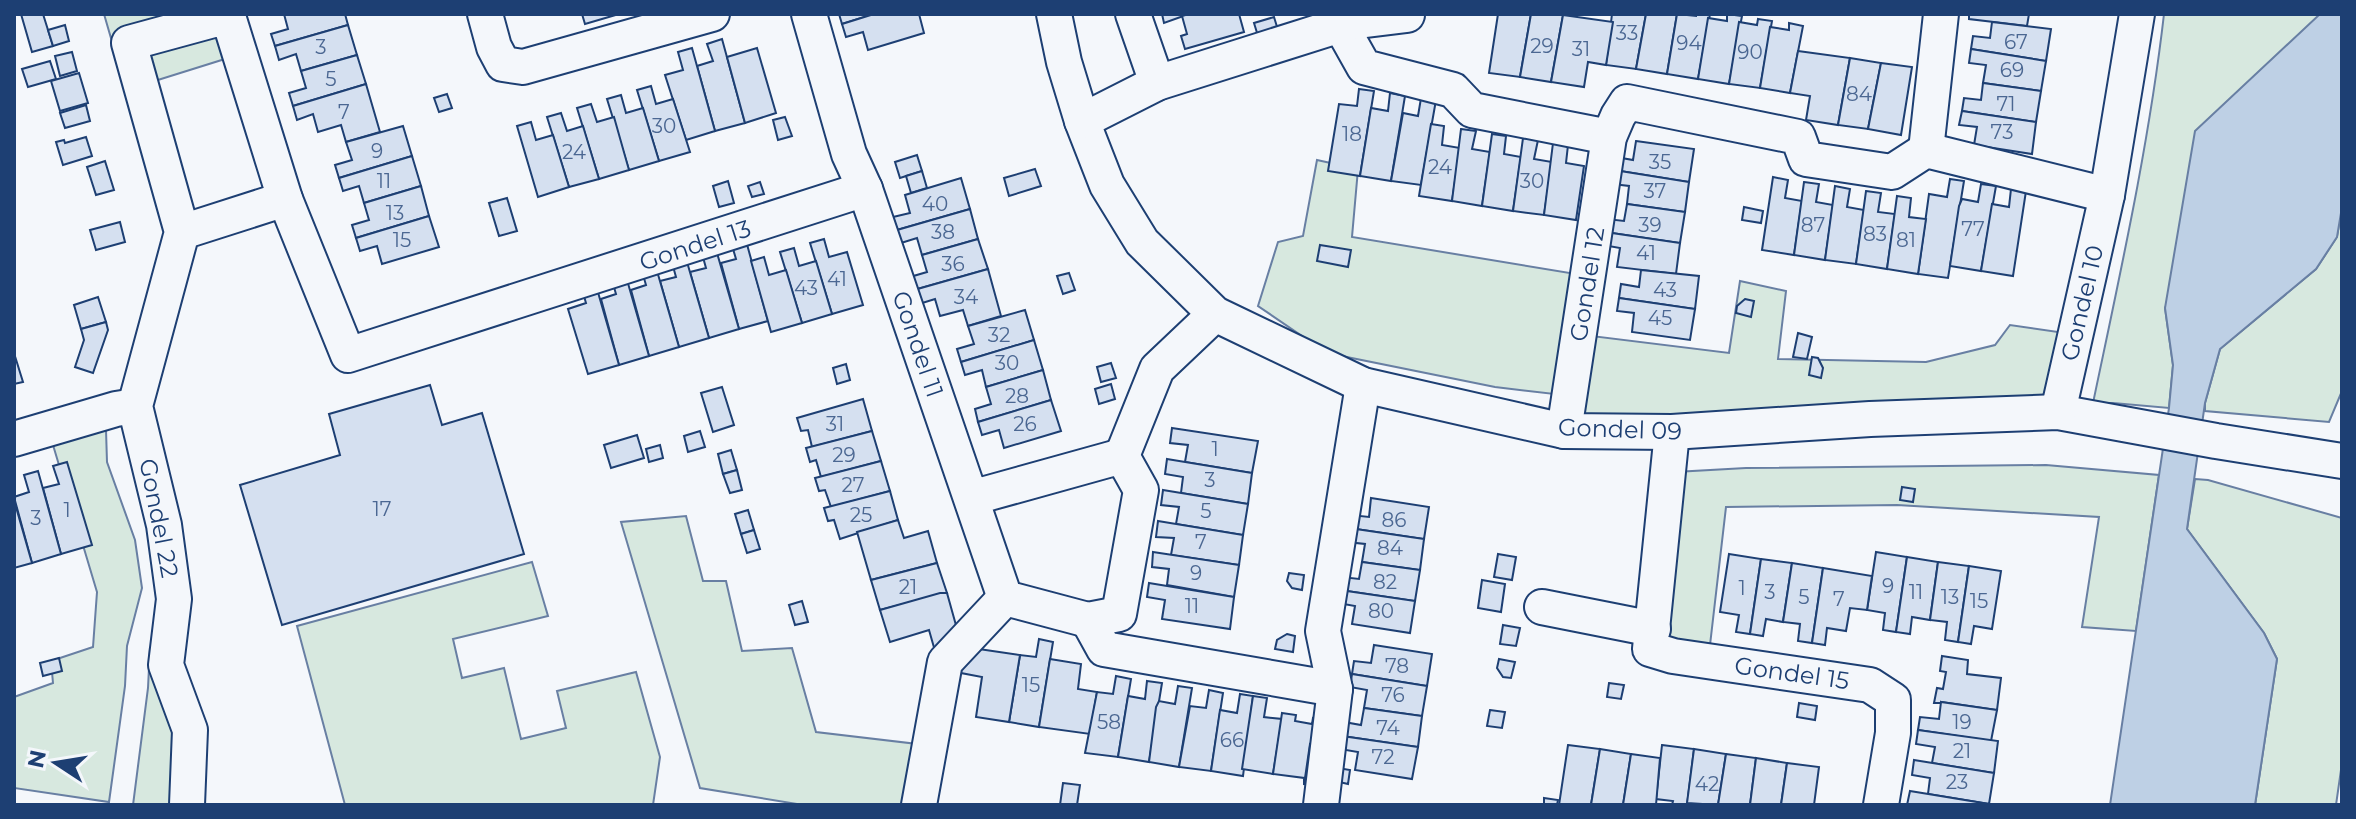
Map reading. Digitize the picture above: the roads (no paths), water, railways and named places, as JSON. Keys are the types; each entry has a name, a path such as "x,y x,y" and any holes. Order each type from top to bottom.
{"street":[{"path":"485,14 494,47 503,64 523,67 712,14"},
{"path":"809,14 849,154 865,189"},
{"name":"Gondel 09","path":"1054,14 1064,62 1082,121 1107,185 1142,242 1215,314 1363,385 1564,431 1672,432 1870,419 2058,412 2342,461"},
{"path":"1133,14 1157,83"},
{"path":"1941,14 1926,150 2107,195"},
{"name":"Gondel 10","path":"2058,412 2107,195 2137,14"},
{"path":"1082,121 1157,83 1346,21 1407,15"},
{"path":"228,16 285,199 182,232 129,43 228,16"},
{"path":"1346,21 1364,67 1453,90 1472,110 1609,137"},
{"name":"Gondel 12","path":"1564,431 1609,137 1627,102 1798,137 1806,159 1892,172 1926,150"},
{"name":"Gondel 13","path":"285,199 348,355 865,189"},
{"name":"Gondel 11","path":"865,189 1005,598"},
{"name":"Gondel 22","path":"182,232 135,406 164,525 174,599 166,665 190,730 187,805"},
{"path":"1122,456 1157,369 1215,314"},
{"path":"1321,805 1335,689 1323,631 1363,385"},
{"path":"14,439 135,406"},
{"path":"1542,607 1653,629 1672,432"},
{"path":"971,498 1122,456"},
{"path":"919,805 945,662 1005,598 1088,620 1119,614 1141,490 1122,456"},
{"path":"1088,620 1104,649 1335,689"},
{"name":"Gondel 15","path":"1653,629 1650,649 1662,653 1870,685 1893,700 1893,733 1881,805"}],"water":[{"path":"2320,14 2342,14 2342,207 2337,237 2316,269 2220,349 2205,403 2187,529 2264,633 2277,659 2255,805 2110,805 2169,408 2173,365 2165,308 2195,131"}]}
